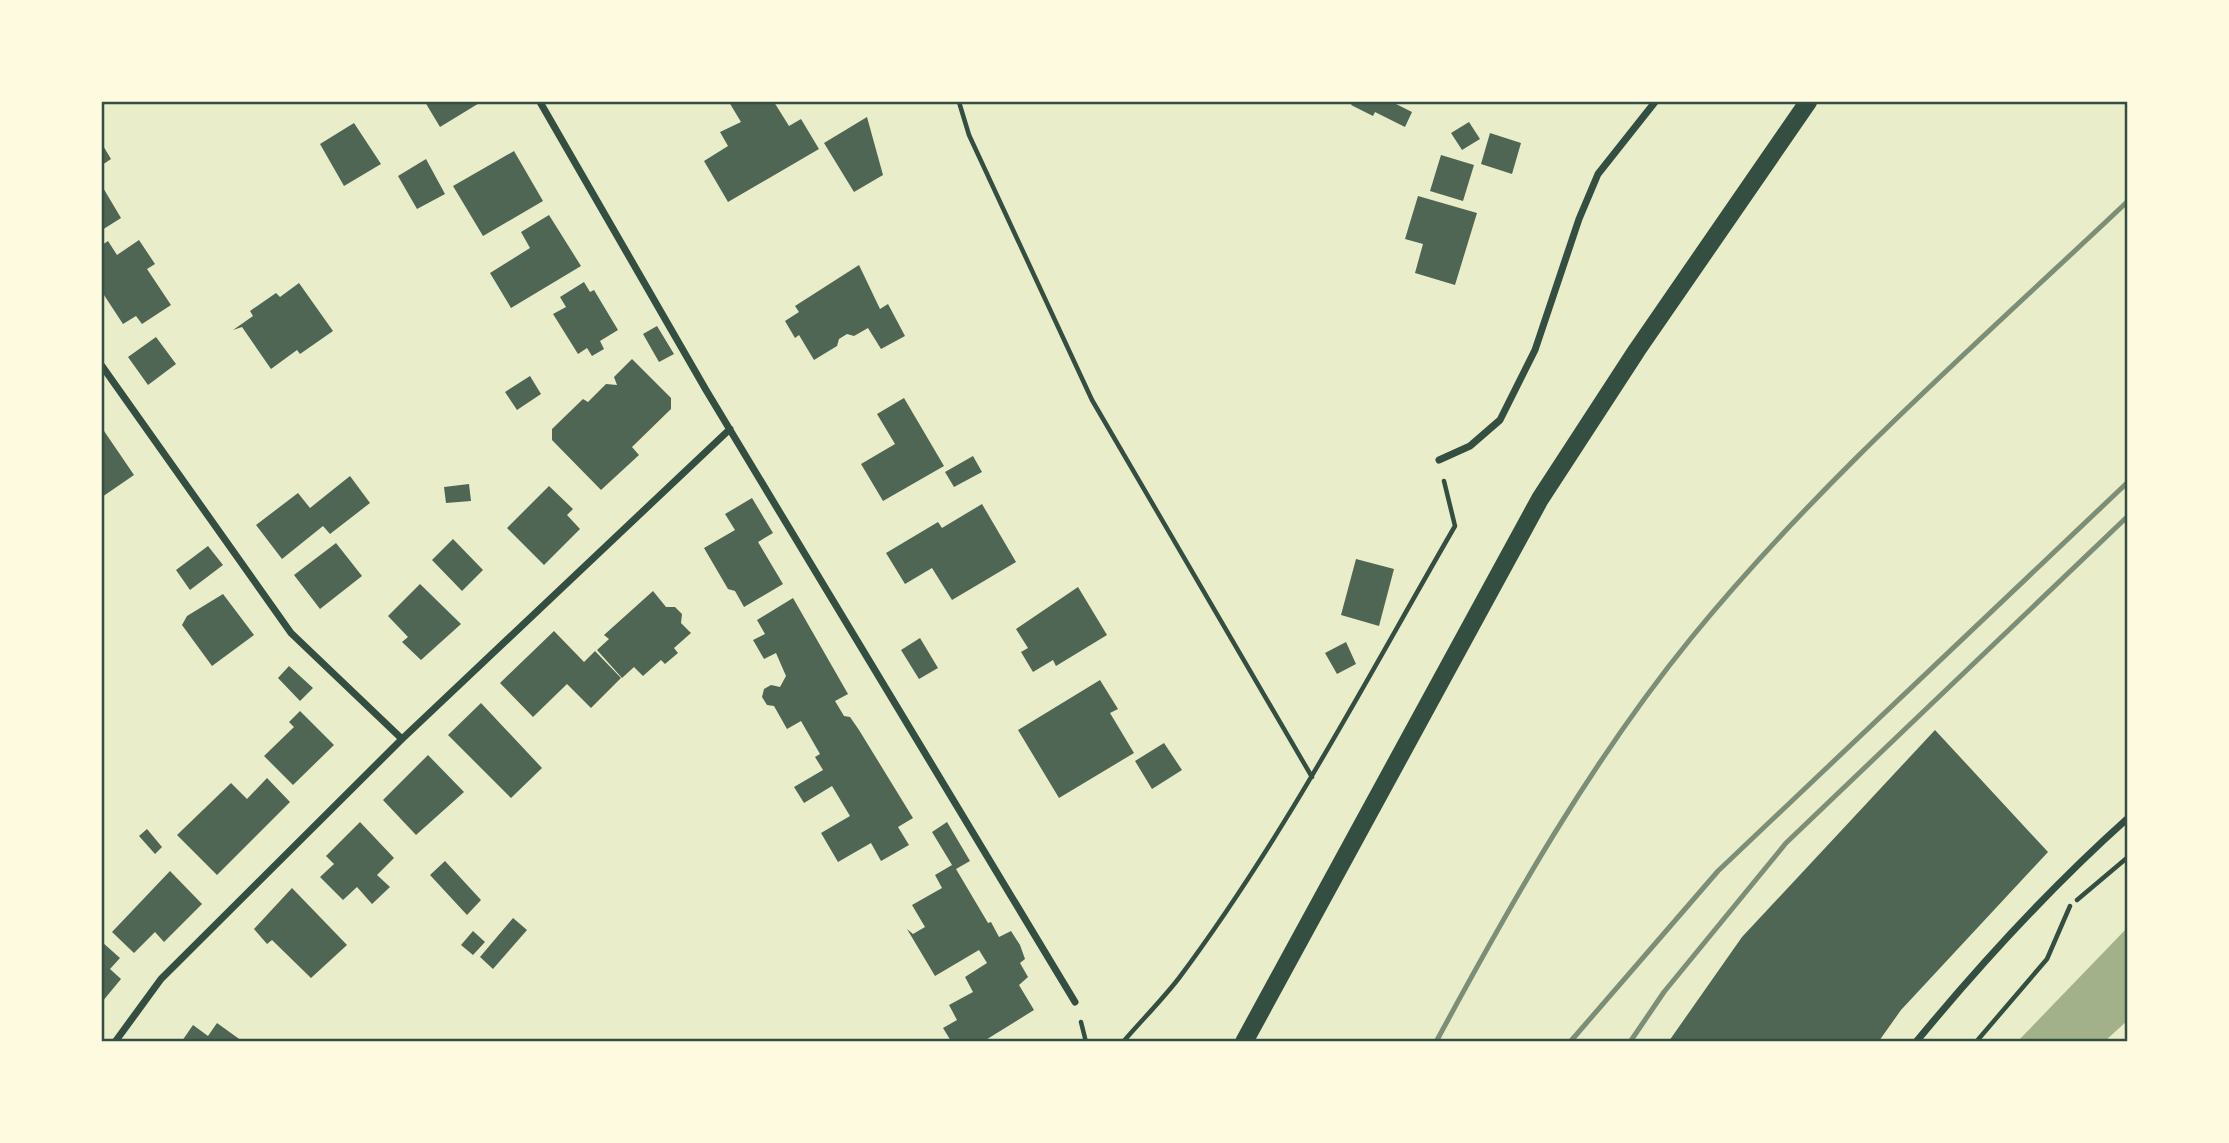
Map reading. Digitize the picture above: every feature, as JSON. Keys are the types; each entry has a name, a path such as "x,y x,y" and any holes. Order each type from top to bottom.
{"main road":[{"path":"1244,1041 1540,499 1637,350 1808,102"}],"street":[{"path":"540,102 730,429 1075,1002"},
{"path":"1439,460 1470,446 1500,420 1535,350 1579,219 1598,174 1656,102"},
{"path":"102,366 291,633 402,739"},
{"path":"115,1041 161,979 402,739 730,429"},
{"path":"1916,1041 1962,985 2052,889 2127,818"}],"path":[{"path":"959,102 969,135 1092,400 1312,777"},
{"path":"1123,1041 1178,979 1271,843 1312,777 1455,526 1439,460"},
{"path":"1976,1041 2048,959 2069,908 2127,857"}],"shaded area":[{"path":"2127,928 2127,1021 2105,1041 2018,1041"}],"building":[{"path":"425,102 481,102 440,127"},
{"path":"729,102 774,102 789,126 801,119 819,149 728,202 704,161 728,146 720,132 741,122"},
{"path":"1353,102 1392,102 1412,112 1405,127 1375,112 1373,116 1351,105"},
{"path":"867,117 883,175 854,192 824,143"},
{"path":"1469,122 1480,139 1462,150 1451,133"},
{"path":"354,123 381,164 344,186 320,144"},
{"path":"1490,133 1521,143 1512,174 1481,164"},
{"path":"102,144 111,159 102,165"},
{"path":"514,151 543,201 483,236 453,186"},
{"path":"1441,155 1474,165 1463,201 1430,191"},
{"path":"426,159 445,194 417,209 398,176"},
{"path":"102,186 121,218 102,230"},
{"path":"1418,196 1477,213 1455,285 1415,273 1423,244 1405,239"},
{"path":"549,215 581,266 511,308 490,273 530,248 521,232"},
{"path":"139,240 155,264 147,269 171,305 142,324 136,316 123,324 102,292 102,245 108,241 117,255"},
{"path":"859,265 880,309 888,304 905,336 881,349 868,328 854,336 847,334 839,339 837,346 814,360 799,335 795,338 785,321 799,312 795,306"},
{"path":"584,282 590,292 594,290 618,330 600,341 604,349 592,356 587,348 578,354 553,314 566,307 560,297"},
{"path":"299,283 333,331 300,354 297,350 271,369 242,327 233,330 253,316 250,311 276,293 280,297"},
{"path":"657,326 674,354 659,362 643,334"},
{"path":"156,337 176,364 148,385 128,357"},
{"path":"632,359 671,398 671,409 632,447 639,455 601,490 552,440 552,429 583,399 588,402 606,384 617,385 614,377"},
{"path":"530,376 541,394 517,410 505,392"},
{"path":"904,398 944,466 883,501 861,464 895,444 877,414"},
{"path":"102,428 134,475 102,497"},
{"path":"973,456 982,472 954,487 945,472"},
{"path":"350,476 370,503 330,534 323,526 282,559 256,525 298,493 310,508"},
{"path":"469,484 471,501 446,503 444,487"},
{"path":"549,486 573,509 567,515 580,529 544,565 507,528"},
{"path":"752,498 773,533 758,542 783,584 744,607 735,591 728,589 704,548 735,530 725,514"},
{"path":"982,504 1016,562 952,600 932,568 905,584 886,553 938,522 942,528"},
{"path":"453,539 483,570 462,591 432,560"},
{"path":"336,543 362,576 320,609 294,575"},
{"path":"208,546 223,565 190,590 176,570"},
{"path":"1356,559 1394,569 1379,626 1341,615"},
{"path":"420,584 461,624 421,660 402,642 408,637 388,616"},
{"path":"1078,587 1107,635 1056,666 1053,660 1033,672 1021,652 1028,648 1016,629"},
{"path":"653,591 666,607 675,607 682,614 681,623 691,633 674,648 678,653 665,664 661,660 643,676 634,667 622,678 597,650 609,639 604,635"},
{"path":"223,594 254,635 212,666 182,625 187,616"},
{"path":"793,598 848,694 835,701 844,716 850,717 859,730 913,818 898,827 909,845 881,861 871,843 838,862 821,833 850,816 832,786 804,803 794,787 823,770 815,757 820,754 801,721 787,729 774,706 767,705 762,697 764,689 771,685 780,687 786,676 776,653 764,659 753,640 765,634 757,620"},
{"path":"554,631 584,662 595,651 621,678 591,708 567,684 533,717 500,683"},
{"path":"920,638 938,668 919,679 901,650"},
{"path":"1346,642 1356,664 1337,674 1325,653"},
{"path":"289,666 313,688 300,701 278,678"},
{"path":"1100,680 1118,709 1110,713 1134,753 1059,798 1018,730"},
{"path":"481,703 542,768 511,798 448,735"},
{"path":"300,711 334,745 293,785 264,756 294,727 289,722"},
{"path":"1935,730 2048,852 1901,1010 1879,1041 1669,1041 1742,937"},
{"path":"1164,743 1182,770 1152,789 1135,761"},
{"path":"428,755 464,792 416,835 383,800"},
{"path":"267,778 290,802 217,875 177,835 231,783 247,799"},
{"path":"360,822 394,858 377,875 390,887 372,904 357,887 343,900 320,877 334,864 326,856"},
{"path":"947,822 970,861 956,869 988,923 991,922 999,937 1011,931 1020,945 1025,959 1020,963 1028,977 1019,985 1034,1010 984,1041 951,1041 943,1028 957,1020 949,1005 973,992 965,977 987,963 979,950 935,976 907,929 913,934 925,927 912,905 942,888 935,875 952,865 932,832"},
{"path":"147,829 162,847 155,854 139,836"},
{"path":"445,861 481,900 467,915 430,875"},
{"path":"170,871 202,904 164,942 155,932 134,953 112,932"},
{"path":"292,888 347,945 311,978 272,940 267,944 254,929"},
{"path":"513,918 527,930 493,969 480,957"},
{"path":"473,931 485,942 473,955 461,945"},
{"path":"102,942 120,958 110,969 121,979 102,1002"},
{"path":"217,1023 242,1041 182,1041 193,1025 208,1036"}],"railway":[{"path":"1436,1042 1524,885 1587,782 1655,684 1692,637 1742,578 1848,466 2128,201"},
{"path":"1570,1042 1718,871 2128,482"},
{"path":"1630,1042 1664,992 1786,843 2128,516"}]}
